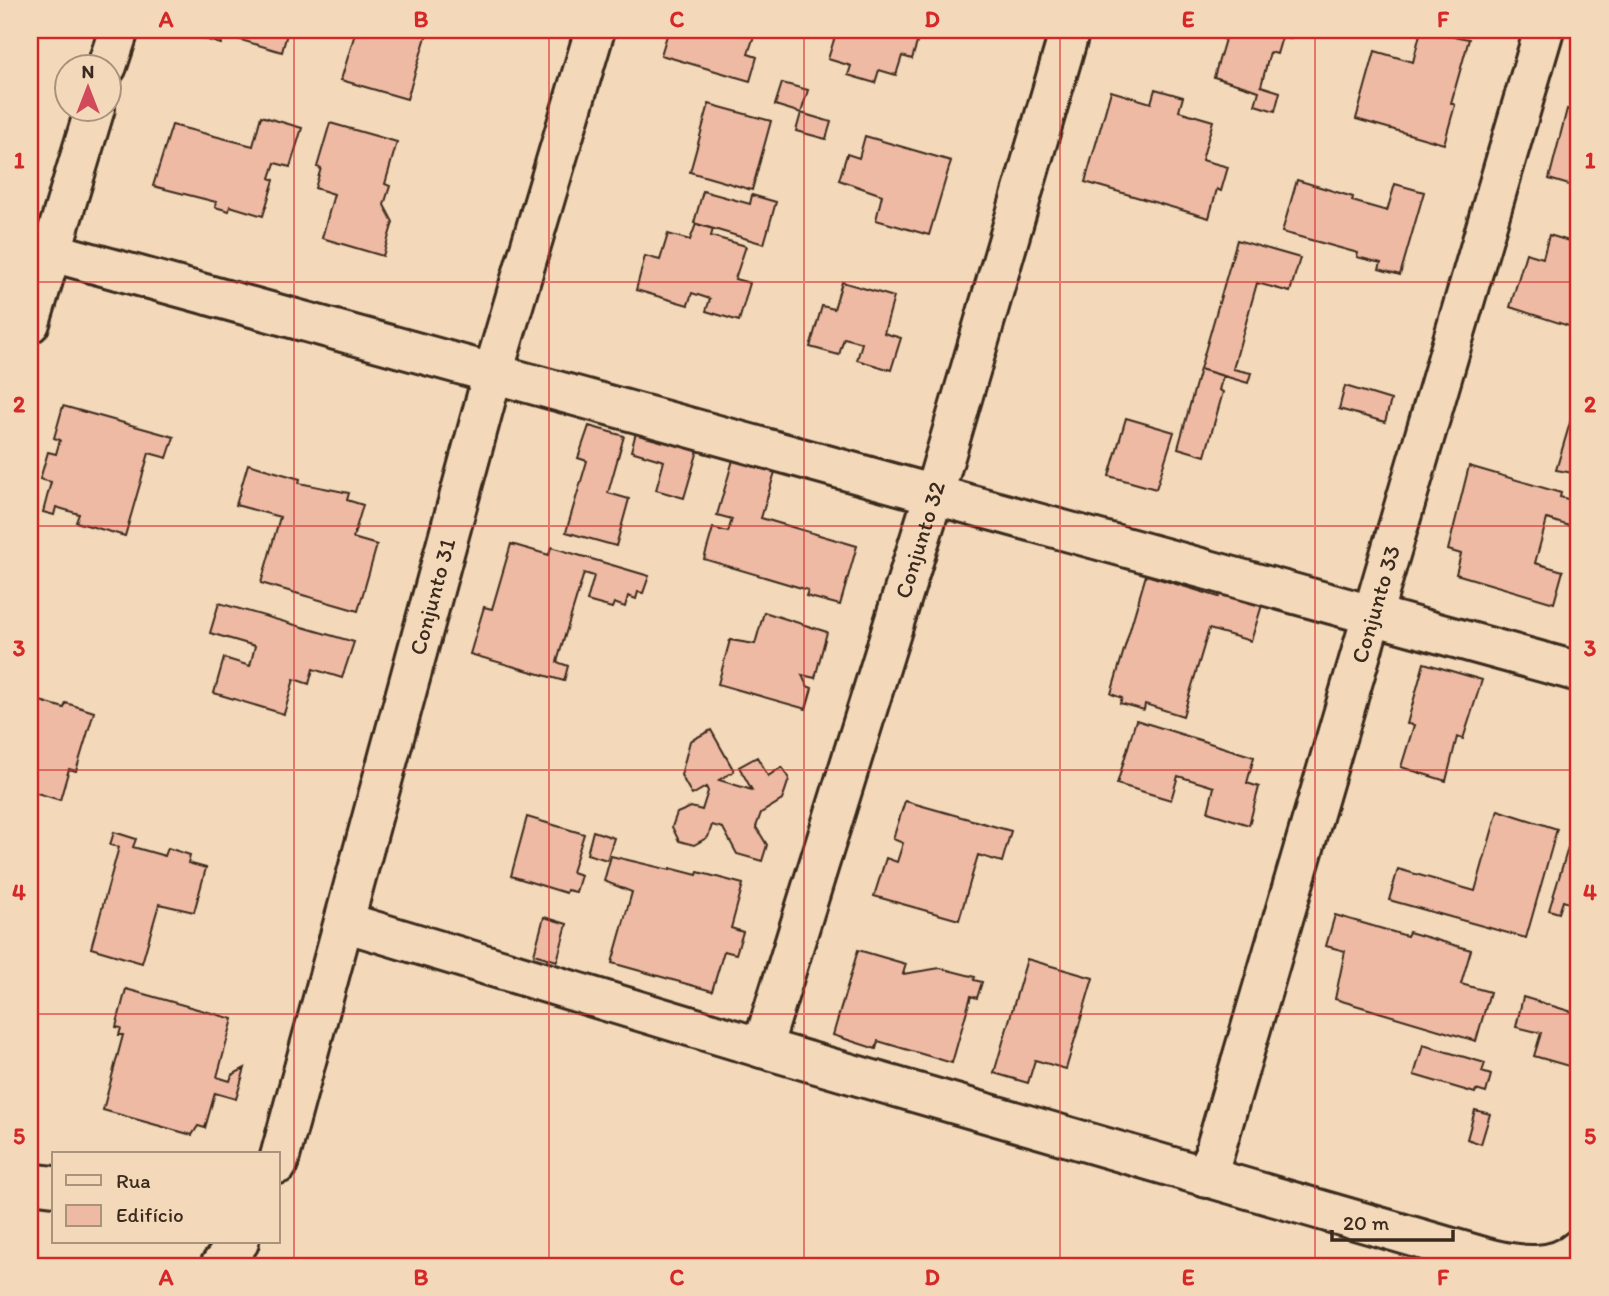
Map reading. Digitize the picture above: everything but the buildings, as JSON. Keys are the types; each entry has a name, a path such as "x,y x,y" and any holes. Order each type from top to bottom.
{"street":[{"path":"112,52 119,30"},
{"name":"Conjunto 31","path":"280,1157 493,373 595,30"},
{"name":"Conjunto 32","path":"762,1048 934,494 1070,30"},
{"name":"Conjunto 33","path":"1207,1178 1375,615 1544,30"},
{"path":"30,323 40,249 89,122"},
{"path":"40,249 1579,671"},
{"path":"344,922 762,1048 1517,1265 1545,1265 1572,1255 1579,1249"},
{"path":"30,1183 52,1186"},
{"path":"220,1266 238,1244"}]}
